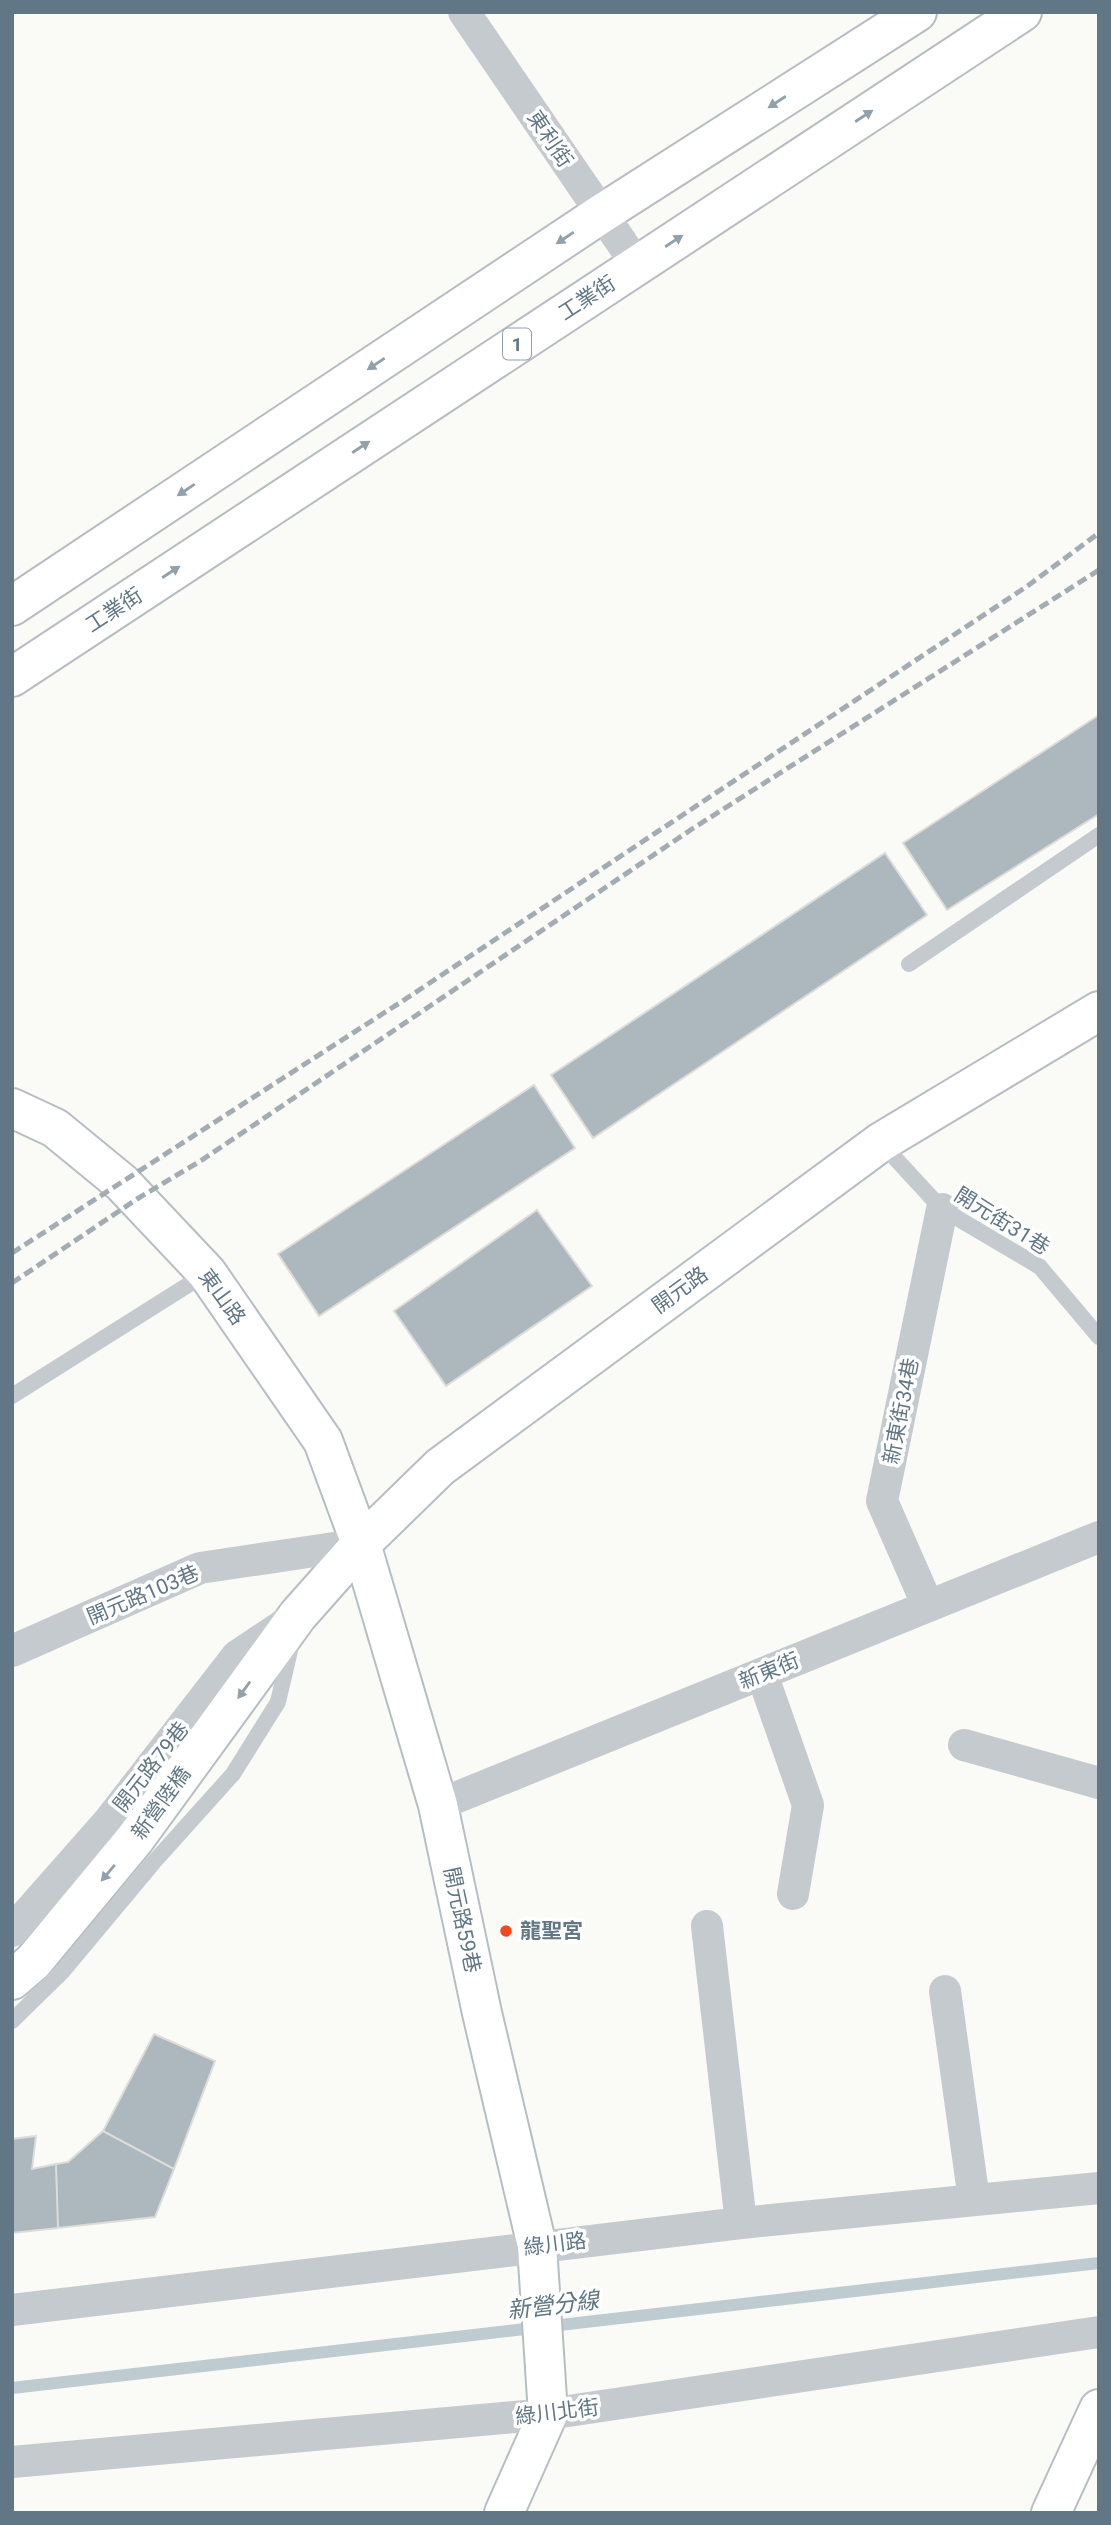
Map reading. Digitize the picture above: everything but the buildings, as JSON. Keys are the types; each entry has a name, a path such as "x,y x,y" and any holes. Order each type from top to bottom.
{"street":[{"name":"東利街","path":"464,12 636,265"},
{"path":"12,606 601,214 917,12"},
{"name":"工業街","path":"12,677 1022,12"},
{"name":"開元路","path":"298,1615 361,1544 440,1467 881,1142 1099,1011"},
{"name":"東山路","path":"12,1108 55,1128 122,1183 207,1273 323,1441 361,1544"},
{"name":"新東街34巷","path":"928,1606 882,1502 942,1209"},
{"name":"新東街","path":"438,1805 1099,1537"},
{"name":"開元路103巷","path":"12,1651 200,1568 361,1544"},
{"name":"開元路59巷","path":"361,1544 438,1805 482,2013 537,2246 548,2414"},
{"name":"開元路79巷","path":"12,1931 109,1821 237,1656 298,1615"},
{"name":"新營陸橋","path":"12,1980 33,1962 135,1839 298,1615"},
{"path":"762,1674 808,1805 793,1894"},
{"path":"964,1745 1099,1783"},
{"path":"708,1926 741,2222"},
{"path":"945,1991 974,2200"},
{"name":"綠川路","path":"12,2310 741,2222 1099,2188"},
{"name":"綠川北街","path":"12,2462 548,2414 1099,2332"},
{"path":"1051,2513 1099,2409"},
{"path":"504,2513 548,2414"}],"lane":[{"path":"909,964 1099,835"},
{"name":"開元街31巷","path":"881,1142 942,1209 1040,1267 1099,1336"},
{"path":"12,1396 207,1273"},
{"path":"12,2021 62,1972 153,1863 233,1774 278,1702 298,1615"}],"waterway":[{"name":"新營分線","path":"12,2388 1099,2263"}],"railway":[{"path":"12,1253 404,1000 1026,587 1099,533"},
{"path":"12,1283 137,1199 202,1160 692,829 1099,570"}],"place":[{"name":"龍聖宮","path":"506,1931"}]}
